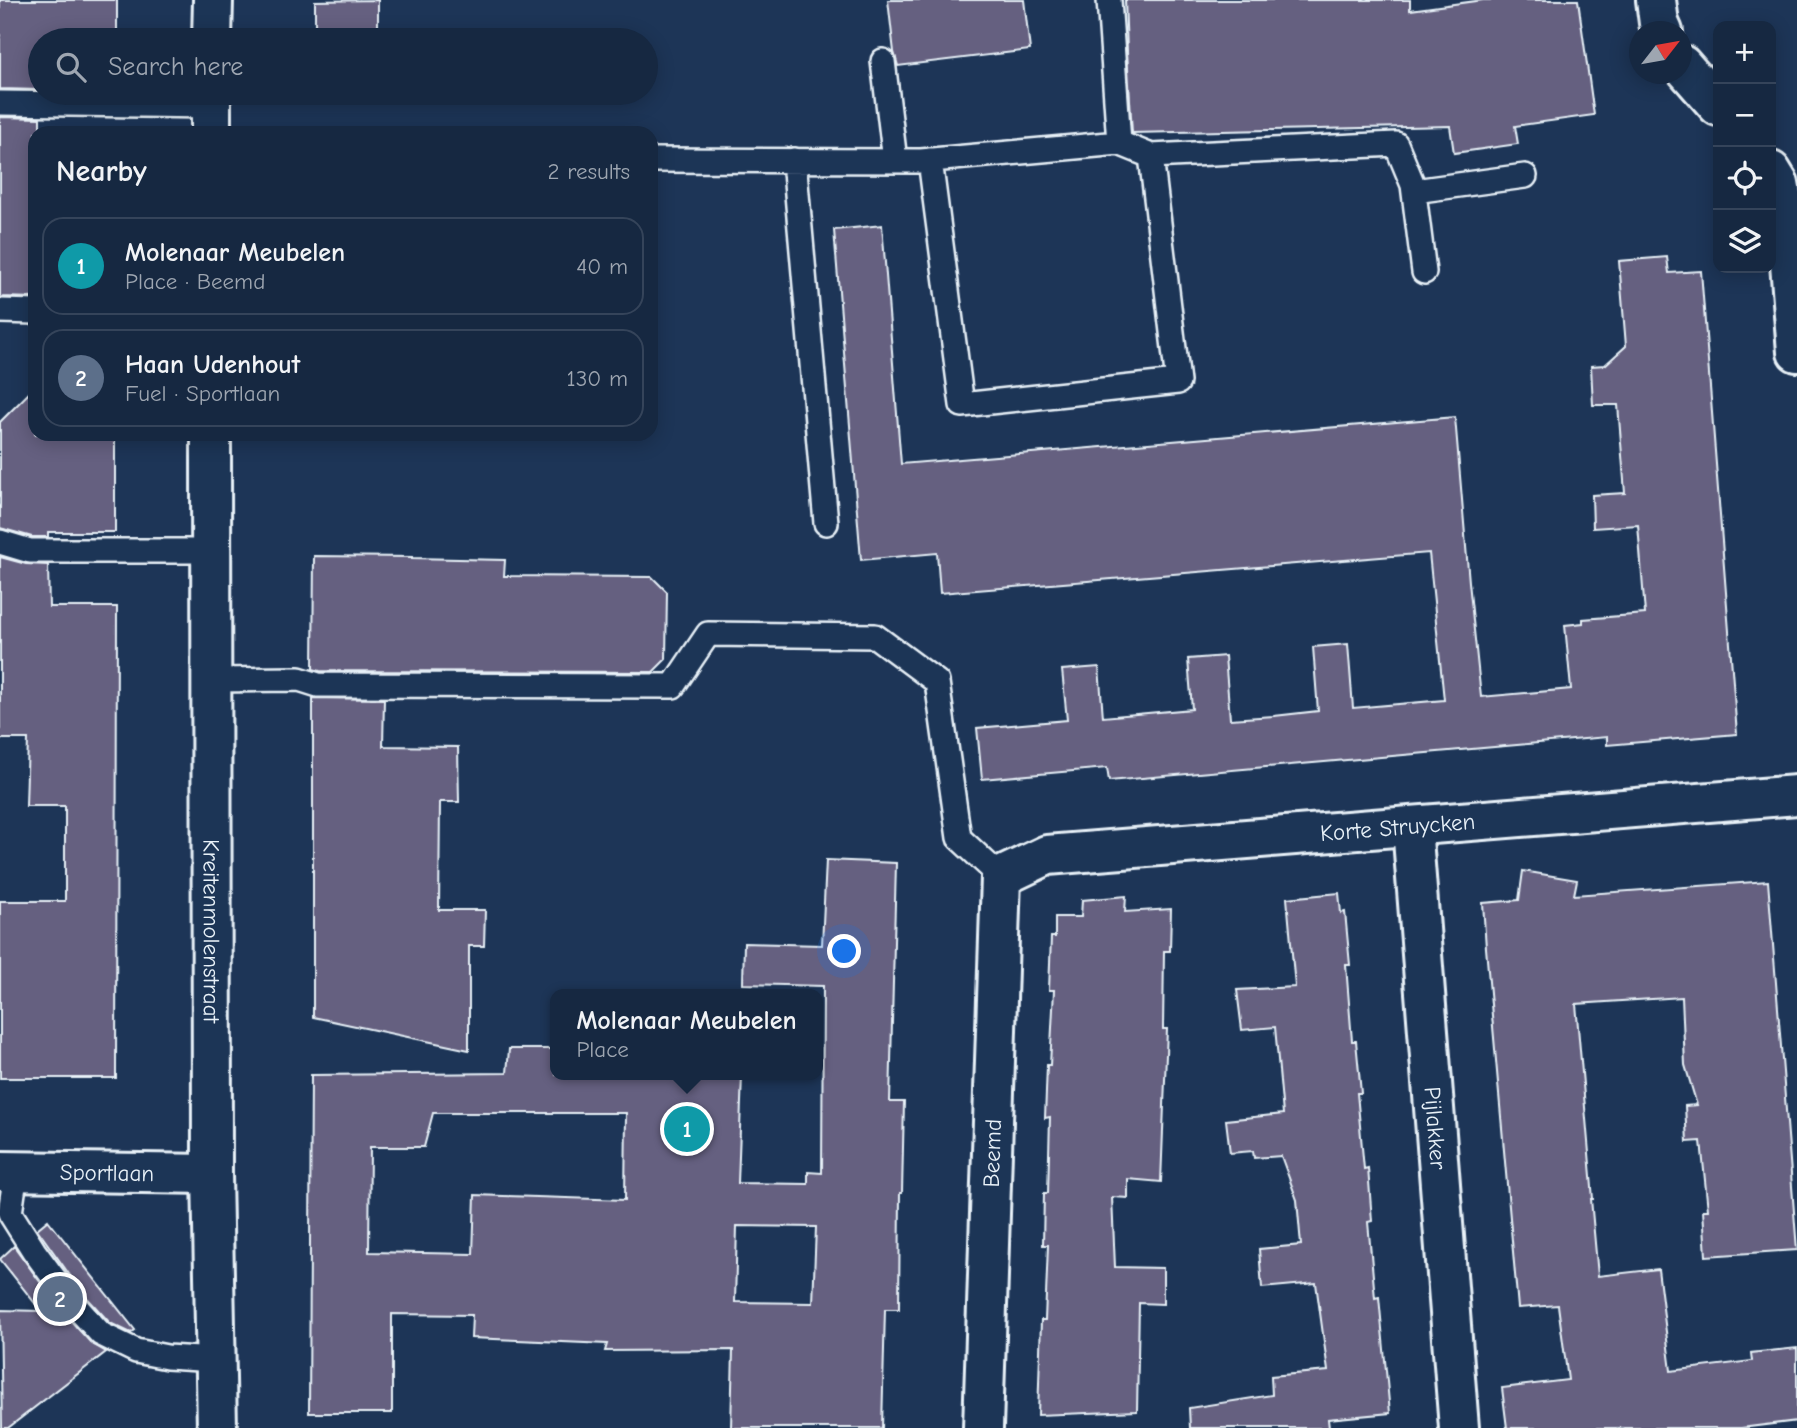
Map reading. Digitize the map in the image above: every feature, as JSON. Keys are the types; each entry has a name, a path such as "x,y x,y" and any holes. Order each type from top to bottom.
{"street":[{"path":"212,28 213,0"},
{"path":"1656,0 1659,21"},
{"path":"1692,76 1713,100"},
{"path":"1782,179 1797,352"},
{"name":"Kreitenmolenstraat","path":"211,441 212,1174 216,1428"},
{"name":"Korte Struycken","path":"1001,877 1047,855 1797,795"},
{"name":"Pijlakker","path":"1412,826 1459,1428"},
{"name":"Beemd","path":"983,1428 1001,877"},
{"name":"Sportlaan","path":"8,1172 212,1174"}],"lane":[{"path":"1109,0 1119,143"},
{"path":"883,61 895,161"},
{"path":"0,103 28,104"},
{"path":"53,105 211,111"},
{"path":"658,160 930,160 1119,143 1152,156 1396,144 1413,185 1424,272"},
{"path":"930,160 962,405 1178,382 1152,156"},
{"path":"794,160 825,523"},
{"path":"1414,191 1525,176"},
{"path":"0,311 28,312"},
{"path":"0,542 30,551 211,551"},
{"path":"212,680 299,679 318,685 673,686 708,634 875,636 937,682 959,838 1001,877"},
{"path":"8,1172 10,1213 34,1251 101,1334 136,1351 167,1357 215,1360"}],"building":[{"path":"0,0 117,0 117,28 28,28 28,90 0,89"},
{"path":"378,0 378,28 315,28 315,1"},
{"path":"888,0 1024,0 1030,50 898,66"},
{"path":"1125,0 1410,0 1410,10 1483,0 1578,0 1594,115 1515,126 1518,144 1454,153 1450,126 1132,133"},
{"path":"0,117 40,118 40,126 28,126 28,298 0,297"},
{"path":"882,225 901,464 1455,417 1481,697 1571,689 1565,625 1583,623 1583,619 1645,614 1638,525 1593,528 1592,495 1625,493 1618,405 1593,405 1591,366 1605,365 1626,346 1619,261 1667,257 1669,273 1701,271 1737,734 1607,745 1607,737 1109,781 1107,768 982,779 977,728 1067,720 1062,670 1099,667 1103,717 1192,709 1188,659 1225,656 1230,719 1274,716 1318,711 1313,647 1348,644 1353,708 1444,700 1429,553 940,593 937,553 861,560 834,230"},
{"path":"28,394 28,441 115,441 115,532 48,532 48,537 32,537 0,528 0,422"},
{"path":"314,556 505,560 504,576 652,577 667,592 666,659 653,672 313,669"},
{"path":"0,557 26,564 48,565 49,607 117,607 116,1078 0,1078 0,901 65,901 65,806 26,806 28,739 0,739"},
{"path":"313,698 384,699 383,746 458,747 459,802 440,802 439,910 485,910 484,946 469,946 469,1050 313,1017"},
{"path":"826,860 896,863 890,1102 904,1102 902,1193 899,1309 885,1309 882,1428 731,1428 733,1350 605,1351 607,1344 471,1338 472,1315 392,1314 392,1413 309,1413 311,1075 507,1073 509,1049 550,1049 550,1080 742,1080 738,1183 808,1184 808,1172 822,1173 823,986 743,984 744,943 822,945","holes":["433,1113 626,1113 625,1200 475,1195 473,1254 369,1252 370,1147 424,1147","737,1226 816,1227 813,1303 735,1302"]},
{"path":"1523,871 1577,880 1574,895 1768,881 1797,1250 1706,1256 1703,1210 1708,1210 1701,1141 1687,1142 1685,1106 1697,1105 1685,1065 1682,997 1576,1004 1598,1276 1658,1269 1671,1371 1752,1361 1751,1353 1797,1348 1797,1421 1741,1428 1507,1428 1502,1388 1568,1380 1558,1305 1518,1308 1486,948 1483,903 1519,900"},
{"path":"1339,893 1341,913 1345,912 1350,965 1346,965 1352,1041 1356,1041 1361,1093 1357,1093 1364,1169 1368,1168 1372,1221 1368,1222 1375,1298 1379,1297 1390,1413 1328,1419 1329,1428 1190,1428 1189,1408 1272,1395 1271,1376 1328,1371 1316,1283 1262,1288 1259,1249 1301,1245 1297,1200 1281,1156 1254,1158 1253,1151 1230,1153 1226,1120 1283,1114 1275,1027 1242,1030 1237,990 1295,987 1287,898"},
{"path":"1126,896 1125,912 1171,909 1170,951 1164,951 1163,1029 1167,1029 1161,1182 1128,1179 1128,1198 1112,1197 1115,1267 1163,1268 1163,1304 1139,1303 1137,1411 1038,1415 1041,1320 1045,1320 1048,1245 1043,1245 1044,1193 1048,1193 1050,1117 1045,1118 1047,1065 1050,1065 1054,990 1049,990 1051,937 1055,937 1055,917 1081,917 1082,900"},
{"path":"48,1220 135,1330 131,1333 110,1323 81,1291 37,1229"},
{"path":"14,1246 60,1309 91,1343 106,1352 8,1428 2,1428 0,1310 41,1311 0,1259"}],"place":[{"name":"Molenaar Meubelen","path":"687,1129"},
{"name":"Haan Udenhout","path":"60,1299"}]}
